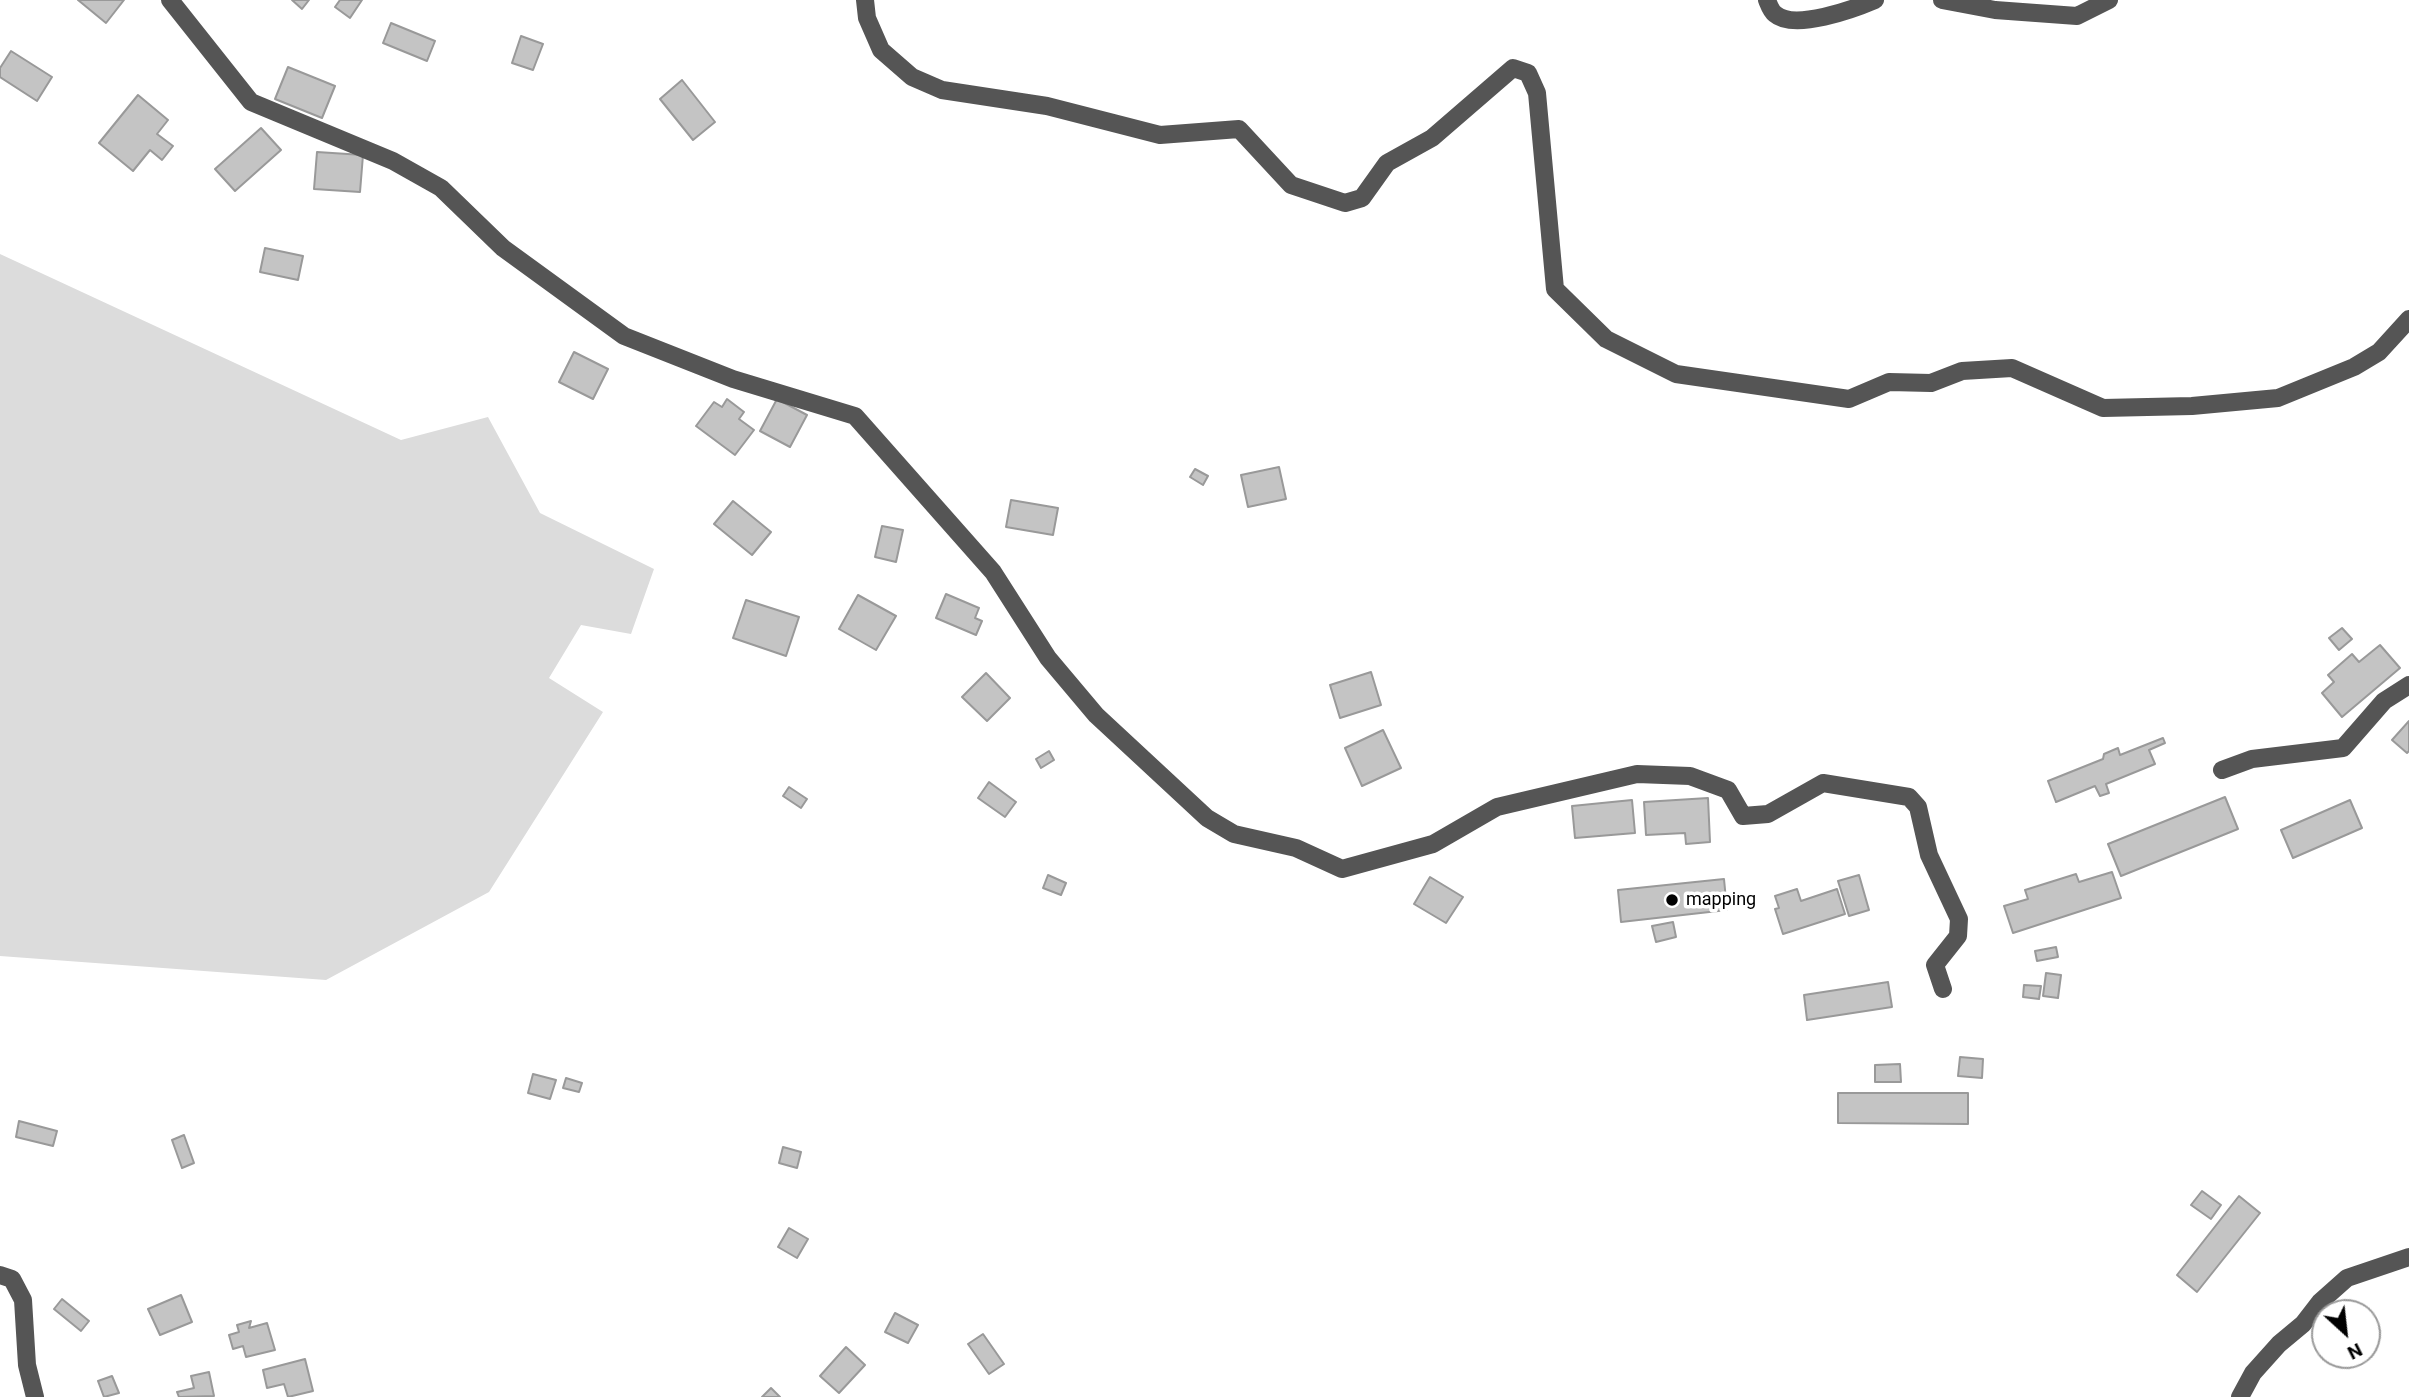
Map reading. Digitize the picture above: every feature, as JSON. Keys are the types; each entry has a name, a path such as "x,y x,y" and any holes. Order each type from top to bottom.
{"street":[{"path":"170,0 251,102 393,161 440,188 503,248 624,336 733,379 855,416 993,572 1048,658 1096,715 1207,818 1234,834 1296,848 1342,869 1433,844 1497,807 1637,774 1690,776 1728,790 1743,816 1768,814 1823,783 1909,797 1918,807 1929,855 1959,919 1958,936 1936,965 1943,989"},
{"path":"865,0 867,18 881,50 912,78 942,90 1047,106 1160,135 1239,129 1291,185 1345,203 1362,198 1387,163 1432,138 1513,68 1528,73 1537,93 1555,289 1606,339 1676,374 1849,399 1889,382 1931,383 1962,371 2012,368 2103,408 2192,406 2278,398 2354,367 2379,352 2409,319"},
{"path":"1767,0 1773,13 1786,20 1840,15 1875,0"},
{"path":"1942,0 1995,10 2077,16 2109,0"},
{"path":"2222,770 2252,759 2343,748 2384,701 2409,685"},
{"path":"2240,1397 2253,1373 2279,1344 2303,1324 2320,1302 2347,1278 2409,1257"},
{"path":"0,1275 12,1279 23,1300 27,1365 34,1397"}],"shaded area":[{"path":"0,254 401,440 488,417 540,513 654,569 631,634 581,625 549,678 603,712 489,892 326,980 0,956"}],"building":[{"path":"78,0 124,0 106,23"},
{"path":"292,0 309,0 302,9"},
{"path":"340,0 362,0 350,18 335,7"},
{"path":"391,23 435,41 427,61 383,43"},
{"path":"521,36 543,44 533,70 512,63"},
{"path":"11,51 52,77 37,101 0,77 0,68"},
{"path":"288,67 335,86 322,118 275,99"},
{"path":"682,80 715,122 693,140 660,99"},
{"path":"138,95 168,120 157,134 173,146 162,160 150,150 133,171 99,143"},
{"path":"261,128 281,150 235,191 215,169"},
{"path":"317,152 363,155 360,192 314,189"},
{"path":"265,248 303,256 298,280 260,272"},
{"path":"574,352 608,369 593,399 559,382"},
{"path":"727,399 744,412 739,419 754,430 735,455 696,426 714,402 722,407"},
{"path":"777,399 807,415 790,447 760,431"},
{"path":"1279,467 1286,499 1248,507 1241,475"},
{"path":"1195,469 1208,476 1203,485 1190,477"},
{"path":"1011,500 1058,508 1053,535 1006,527"},
{"path":"733,501 771,532 752,555 714,524"},
{"path":"882,526 903,530 896,562 875,557"},
{"path":"946,594 979,608 975,618 982,621 976,635 936,618"},
{"path":"858,595 896,616 876,650 839,629"},
{"path":"746,600 799,617 786,656 733,638"},
{"path":"2342,628 2352,639 2339,650 2329,638"},
{"path":"2380,645 2400,668 2342,717 2322,693 2334,682 2328,675 2352,654 2359,662"},
{"path":"1371,672 1381,705 1340,718 1330,685"},
{"path":"986,673 1010,698 987,721 962,697"},
{"path":"2409,721 2409,751 2407,753 2392,740"},
{"path":"1383,730 1401,768 1362,786 1345,748"},
{"path":"2163,738 2165,743 2149,750 2155,764 2106,784 2109,793 2100,796 2095,786 2056,802 2048,781 2103,759 2104,754 2118,748 2120,755"},
{"path":"1049,751 1054,760 1041,768 1036,759"},
{"path":"989,782 1016,802 1005,817 978,798"},
{"path":"789,787 807,799 801,808 783,796"},
{"path":"2225,797 2238,829 2121,876 2108,844"},
{"path":"1708,798 1710,842 1686,844 1685,833 1646,835 1644,802"},
{"path":"1632,800 1635,833 1575,838 1572,806"},
{"path":"2350,800 2362,828 2293,858 2281,830"},
{"path":"2112,872 2121,898 2013,933 2004,906 2028,899 2025,890 2076,874 2079,882"},
{"path":"1048,875 1066,883 1061,895 1043,888"},
{"path":"1859,875 1869,910 1849,916 1838,881"},
{"path":"1430,877 1463,897 1446,923 1414,904"},
{"name":"mapping","path":"1724,879 1727,910 1621,922 1618,890"},
{"path":"1797,889 1801,901 1837,889 1845,914 1783,934 1775,909 1779,908 1775,896"},
{"path":"1673,922 1676,937 1656,942 1652,926"},
{"path":"2056,947 2058,957 2037,961 2035,951"},
{"path":"2046,973 2061,975 2058,998 2043,996"},
{"path":"1888,982 1892,1007 1807,1020 1804,995"},
{"path":"2024,985 2041,986 2039,999 2023,997"},
{"path":"1960,1057 1983,1059 1982,1078 1958,1076"},
{"path":"1900,1064 1901,1082 1875,1082 1875,1065"},
{"path":"533,1074 556,1080 550,1099 528,1093"},
{"path":"566,1078 582,1083 579,1092 563,1088"},
{"path":"1838,1093 1968,1093 1968,1124 1838,1123"},
{"path":"19,1121 57,1131 53,1146 16,1137"},
{"path":"184,1135 194,1163 182,1168 172,1140"},
{"path":"783,1147 801,1152 797,1168 779,1163"},
{"path":"2202,1191 2221,1205 2211,1219 2191,1205"},
{"path":"2239,1196 2260,1213 2197,1292 2177,1275"},
{"path":"789,1228 808,1239 797,1258 778,1247"},
{"path":"181,1295 192,1322 160,1335 148,1309"},
{"path":"62,1299 89,1321 81,1331 54,1309"},
{"path":"895,1313 918,1325 908,1343 885,1332"},
{"path":"251,1321 249,1328 267,1323 275,1350 246,1357 243,1346 233,1349 229,1335 239,1332 237,1325"},
{"path":"983,1334 1004,1364 989,1374 968,1344"},
{"path":"846,1347 865,1365 839,1393 820,1376"},
{"path":"305,1359 313,1391 288,1397 284,1384 267,1388 263,1370"},
{"path":"209,1372 214,1396 179,1397 177,1392 194,1388 191,1376"},
{"path":"112,1376 119,1393 104,1397 98,1381"},
{"path":"771,1388 780,1397 762,1397"}],"place":[{"name":"mapping","path":"1672,900"}]}
